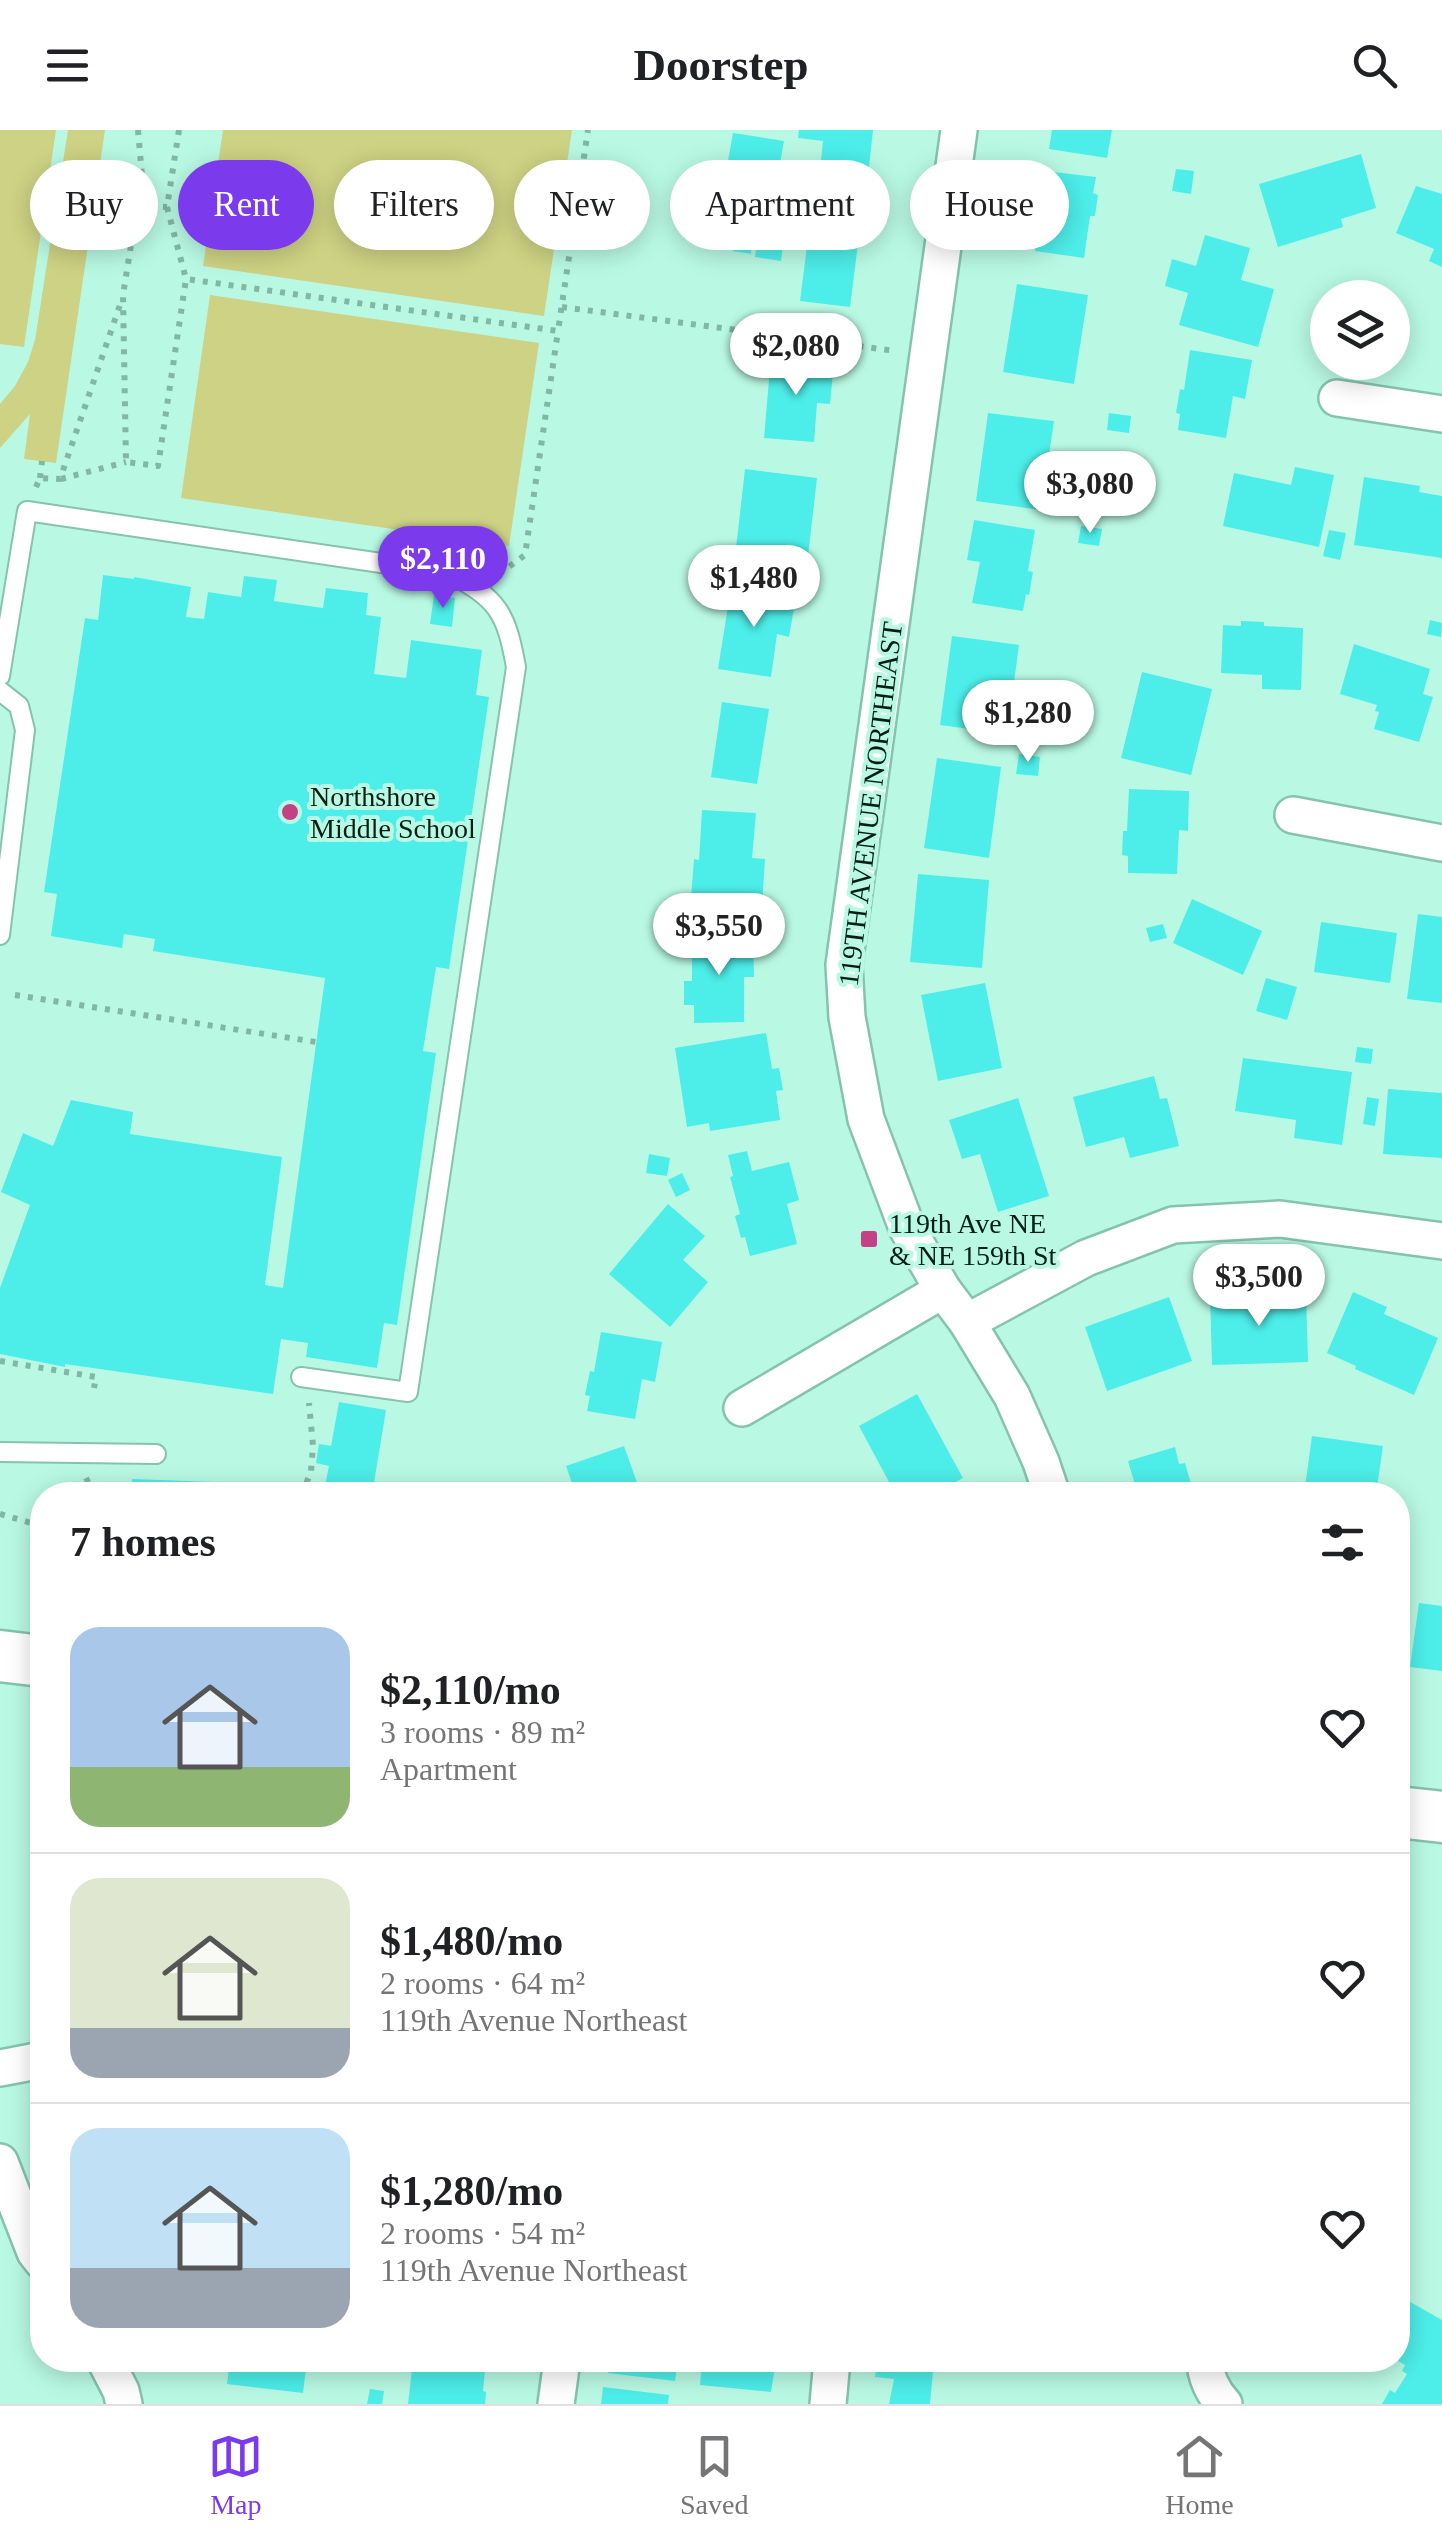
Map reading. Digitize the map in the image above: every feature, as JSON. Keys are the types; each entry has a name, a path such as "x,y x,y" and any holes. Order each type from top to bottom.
{"main road":[{"path":"0,1656 30,1660"},
{"path":"1410,1813 1442,1817"}],"street":[{"name":"119TH AVENUE NORTHEAST","path":"959,130 844,965 847,1017 866,1119 907,1228 942,1290 967,1322 1012,1396 1048,1482"},
{"path":"1338,398 1442,414"},
{"path":"1293,815 1442,843"},
{"path":"967,1322 1086,1258 1173,1225 1280,1220 1442,1242"},
{"path":"742,1408 942,1290"},
{"path":"0,2068 30,2062"},
{"path":"0,2162 30,2237"},
{"path":"112,2372 124,2404"},
{"path":"556,2404 560,2372"},
{"path":"828,2404 831,2372"},
{"path":"1206,2372 1221,2400"}],"lane":[{"path":"0,676 27,512 449,573 479,589 500,612 516,666 408,1392 302,1377"},
{"path":"0,691 19,706 26,730 0,935"},
{"path":"0,1452 156,1454"}],"path":[{"path":"138,130 141,160"},
{"path":"40,478 60,479 126,462 158,466 186,279 168,207 179,130"},
{"path":"479,589 525,555 588,130"},
{"path":"158,206 168,207"},
{"path":"126,462 124,295 130,250"},
{"path":"186,279 558,331"},
{"path":"60,479 124,295"},
{"path":"562,307 927,355"},
{"path":"27,512 42,462"},
{"path":"16,995 316,1042"},
{"path":"0,1361 96,1377 94,1388"},
{"path":"302,1377 311,1413 313,1446 307,1482"},
{"path":"85,1477 88,1482"},
{"path":"0,1514 30,1523"}],"green space":[{"path":"0,130 56,130 52,160 30,160 30,250 38,250 24,347 0,344"},
{"path":"68,130 105,130 101,160 63,160"},
{"path":"223,130 572,130 567,160 514,160 514,250 554,250 544,316 203,266 205,250 314,250 314,160 219,160"},
{"path":"49,250 87,250 56,463 24,459 30,414 0,448 0,404 15,386 35,340"},
{"path":"210,295 539,343 509,546 181,498"}],"building":[{"path":"799,130 873,130 870,160 821,160 823,141 798,138"},
{"path":"1052,130 1112,130 1107,158 1049,149"},
{"path":"733,133 784,141 781,160 728,160"},
{"path":"1361,154 1376,208 1341,219 1343,227 1278,247 1259,184"},
{"path":"1176,169 1194,171 1191,194 1172,191"},
{"path":"1069,174 1096,177 1095,216 1090,216 1084,258 1035,251 1069,250"},
{"path":"1416,186 1442,194 1442,267 1429,261 1434,249 1396,233"},
{"path":"1205,235 1250,248 1241,280 1274,289 1258,347 1179,325 1188,293 1165,286 1172,259 1196,266"},
{"path":"756,250 782,250 781,261 755,257"},
{"path":"806,250 857,250 850,307 800,301"},
{"path":"1017,284 1088,295 1074,384 1003,372"},
{"path":"1190,350 1252,360 1245,399 1233,396 1226,438 1178,430 1180,414 1176,413"},
{"path":"771,357 834,363 830,404 817,403 814,442 764,438"},
{"path":"988,413 1054,421 1041,510 976,501"},
{"path":"1109,413 1131,416 1129,433 1107,430"},
{"path":"1295,467 1334,475 1319,547 1223,526 1234,473 1291,485"},
{"path":"745,469 817,478 807,565 735,557"},
{"path":"1364,477 1420,486 1419,492 1442,496 1442,558 1354,545"},
{"path":"974,520 1035,530 1028,571 1033,572 1023,611 972,603 980,562 967,560"},
{"path":"1081,526 1102,529 1099,546 1078,543"},
{"path":"1329,530 1346,533 1340,560 1323,556"},
{"path":"103,575 191,587 186,617 204,619 208,592 241,597 244,576 277,580 274,601 323,608 326,588 368,593 366,615 381,617 374,674 406,678 411,640 482,650 476,695 489,697 449,969 436,967 423,1051 436,1053 397,1325 384,1323 377,1368 306,1357 308,1343 281,1339 273,1394 65,1367 0,1354 0,1288 30,1205 1,1192 23,1133 53,1146 71,1100 133,1112 130,1134 282,1157 265,1285 283,1288 325,978 153,951 155,939 124,934 122,948 51,936 57,894 44,892 85,618 98,620"},
{"path":"731,587 796,597 789,637 777,634 771,677 718,669"},
{"path":"434,595 455,598 452,627 430,624"},
{"path":"1430,620 1442,623 1441,637 1427,634"},
{"path":"1241,621 1303,628 1301,690 1262,689 1262,675 1221,673 1223,625 1241,626"},
{"path":"952,636 1019,645 1007,734 940,725"},
{"path":"1354,644 1430,669 1423,694 1433,697 1419,742 1374,729 1377,705 1340,694"},
{"path":"1142,672 1212,689 1191,775 1121,758"},
{"path":"722,702 769,709 757,784 711,777"},
{"path":"1019,754 1040,757 1038,776 1016,774"},
{"path":"937,758 1001,767 989,858 924,848"},
{"path":"1129,789 1189,791 1188,831 1179,830 1177,874 1128,873 1128,856 1122,855"},
{"path":"702,810 756,813 752,858 765,859 762,904 691,898 694,859 699,860"},
{"path":"918,874 989,880 982,968 910,962"},
{"path":"1192,899 1262,931 1243,975 1173,943"},
{"path":"1418,914 1442,917 1442,1003 1407,999"},
{"path":"1321,922 1397,933 1390,983 1314,972"},
{"path":"1163,924 1167,938 1150,942 1146,928"},
{"path":"753,936 754,977 744,977 744,1022 694,1023 694,1005 684,1005 684,981 692,981 692,937"},
{"path":"1266,978 1297,987 1287,1020 1256,1011"},
{"path":"985,983 1002,1068 938,1081 921,995"},
{"path":"766,1033 772,1069 779,1068 783,1090 776,1091 780,1120 710,1131 709,1123 687,1127 675,1048"},
{"path":"1357,1047 1373,1049 1371,1064 1355,1062"},
{"path":"1243,1058 1352,1072 1342,1145 1294,1138 1296,1120 1235,1111"},
{"path":"1154,1076 1160,1099 1167,1098 1179,1146 1130,1158 1124,1137 1086,1147 1073,1097"},
{"path":"1388,1089 1442,1093 1442,1158 1383,1154"},
{"path":"1367,1097 1379,1099 1375,1126 1363,1124"},
{"path":"1018,1098 1049,1196 998,1212 980,1154 962,1159 949,1120"},
{"path":"747,1151 752,1171 789,1162 799,1200 787,1204 797,1244 750,1256 735,1216 740,1214 728,1155"},
{"path":"649,1154 670,1158 667,1176 646,1173"},
{"path":"682,1173 690,1190 676,1197 668,1180"},
{"path":"668,1204 705,1236 683,1260 708,1282 670,1327 609,1274"},
{"path":"1353,1292 1387,1307 1384,1314 1438,1338 1414,1395 1327,1353"},
{"path":"1306,1294 1308,1362 1212,1365 1210,1296"},
{"path":"1169,1297 1192,1361 1107,1391 1085,1327"},
{"path":"601,1332 662,1342 655,1382 642,1379 635,1419 587,1411 590,1396 585,1395 590,1371 594,1372"},
{"path":"917,1394 963,1478 955,1482 889,1482 859,1426"},
{"path":"339,1402 386,1410 374,1482 326,1482 329,1466 316,1463 319,1444 331,1446"},
{"path":"1312,1436 1383,1446 1378,1482 1306,1482"},
{"path":"624,1446 637,1482 572,1482 566,1466"},
{"path":"1175,1447 1179,1464 1185,1463 1191,1482 1134,1482 1128,1461"},
{"path":"132,1479 214,1482 132,1482"},
{"path":"1419,1603 1442,1606 1442,1671 1410,1667"},
{"path":"1410,2302 1442,2320 1442,2404 1382,2404 1407,2374 1404,2372 1410,2372"},
{"path":"228,2372 306,2372 303,2393 227,2384"},
{"path":"412,2372 485,2372 485,2404 408,2404"},
{"path":"608,2372 676,2372 675,2381"},
{"path":"701,2372 774,2372 771,2392 700,2385"},
{"path":"876,2372 933,2372 930,2404 889,2404 894,2379 875,2377"},
{"path":"603,2387 669,2395 668,2404 601,2404"},
{"path":"370,2389 384,2391 382,2404 367,2404"}],"place":[{"name":"Northshore Middle School","path":"290,812"},
{"name":"119th Ave NE & NE 159th St","path":"869,1239"}]}
